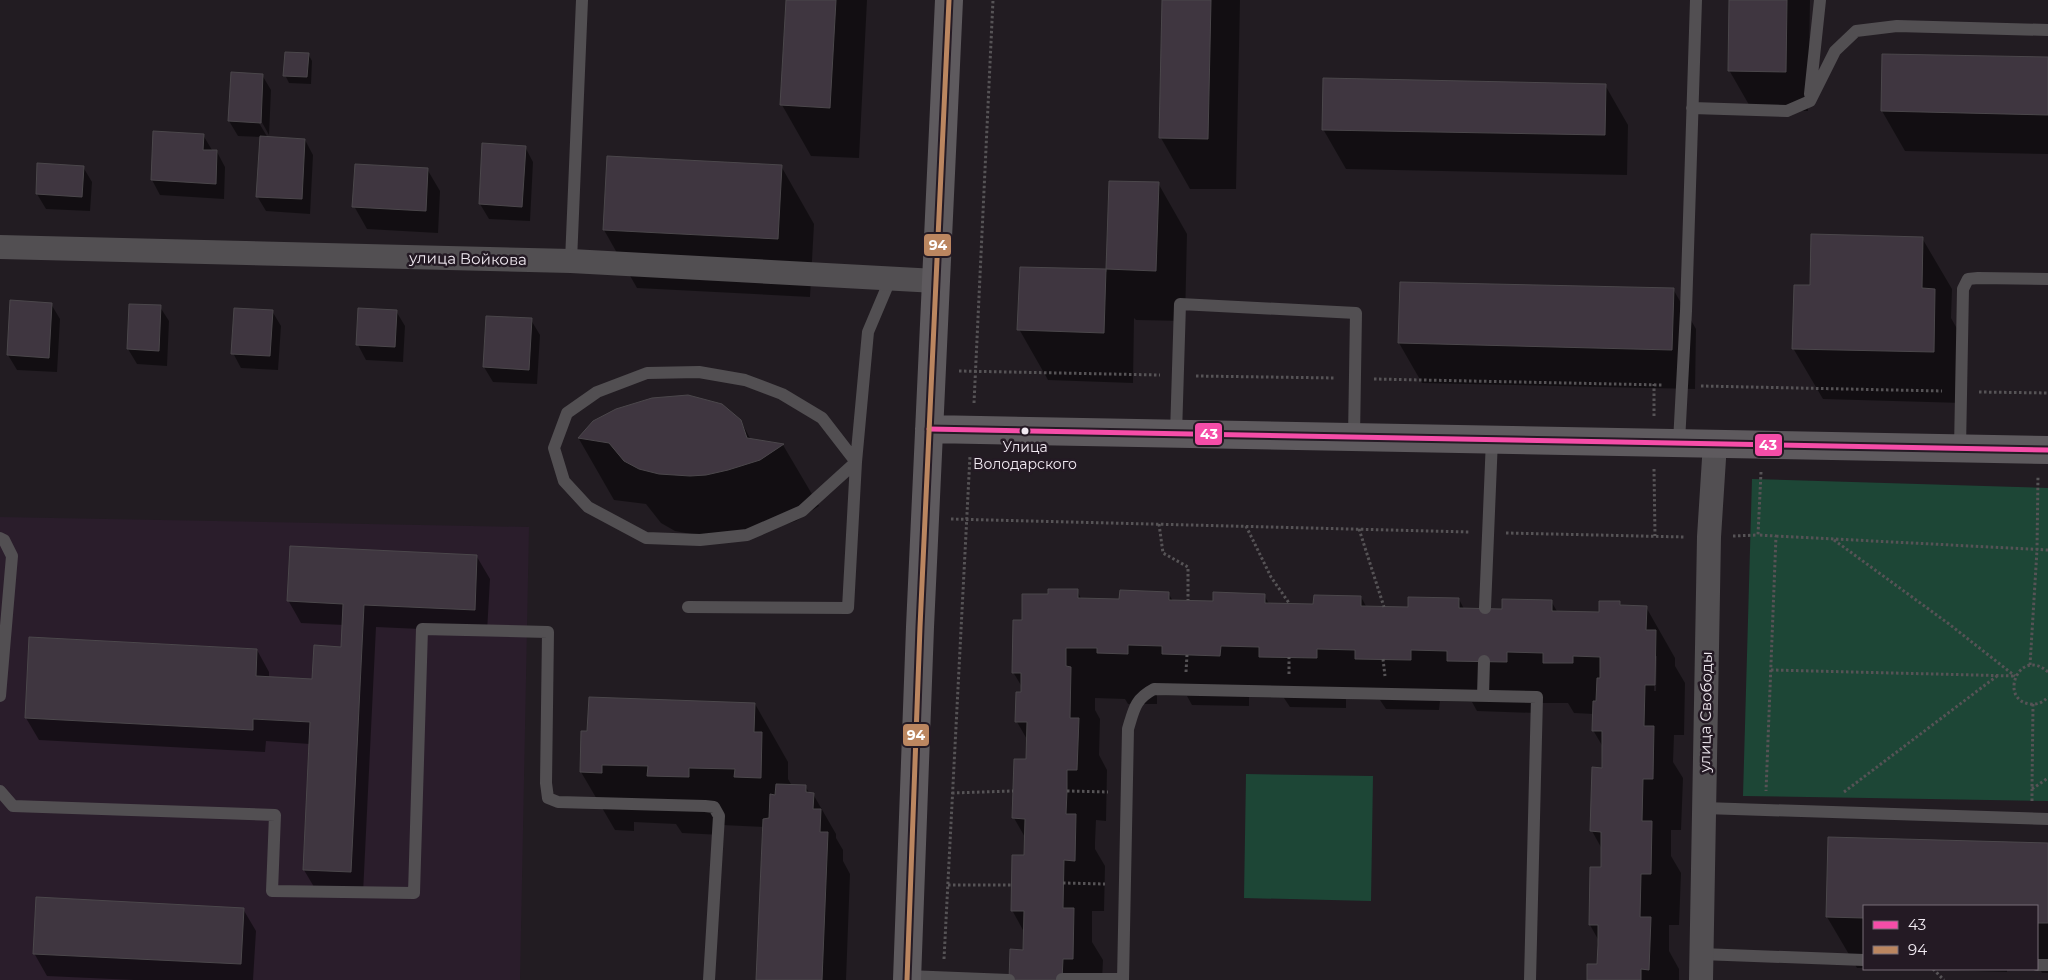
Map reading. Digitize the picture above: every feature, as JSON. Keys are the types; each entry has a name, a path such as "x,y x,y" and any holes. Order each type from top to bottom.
{"main road":[{"path":"907,978 925,518 949,0"},
{"path":"929,429 2043,450"}],"street":[{"name":"улица Войкова","path":"0,247 570,262 936,281"},
{"name":"улица Свободы","path":"1701,980 1709,537 1715,443"}],"lane":[{"path":"570,262 582,0"},
{"path":"1679,442 1696,0"},
{"path":"1810,101 1820,0"},
{"path":"1692,108 1787,111 1810,101 1835,50 1856,31 1897,26 2048,30"},
{"path":"1960,448 1963,288 1968,280 1978,278 2048,279"},
{"path":"688,607 848,608 856,462 868,332 890,280"},
{"path":"1176,434 1180,304 1356,313 1354,437"},
{"path":"699,372 745,380 782,394 822,418 856,462 802,511 747,535 700,540 646,538 588,506 564,481 554,448 567,413 597,392 647,373 699,372"},
{"path":"1485,608 1492,439"},
{"path":"0,538 4,540 12,556 0,696"},
{"path":"0,791 13,806 275,815 272,891 414,893 422,629 548,632 546,782 548,798 558,802 714,807 718,816 709,980"},
{"path":"1483,696 1484,662"},
{"path":"1062,979 1123,980 1128,729 1134,709 1142,695 1154,689 1537,697 1530,980"},
{"path":"1704,808 2048,819"},
{"path":"1701,954 1863,960"},
{"path":"907,978 1009,980"}],"path":[{"path":"943,978 966,519 976,372 993,0"},
{"path":"932,370 2048,393"},
{"path":"1758,535 1762,444"},
{"path":"2030,665 2043,450"},
{"path":"925,518 1709,537 1758,535 2048,550"},
{"path":"1159,524 1163,554 1188,567 1188,600"},
{"path":"1246,526 1271,577 1289,603"},
{"path":"1359,529 1384,607"},
{"path":"1766,810 1776,536"},
{"path":"1833,539 1949,624 2015,676"},
{"path":"2047,700 2033,704 2021,700 2014,689 2015,676 2019,671 2030,665 2044,668 2048,672"},
{"path":"1771,670 2015,676"},
{"path":"1818,812 1998,676"},
{"path":"2033,704 2032,789 2048,778"},
{"path":"952,793 1013,791"},
{"path":"1066,791 1127,792"},
{"path":"1063,883 1125,884"},
{"path":"948,885 1011,884"},
{"path":"1934,970 1944,980"}],"shaded area":[{"path":"0,517 529,527 520,980 0,980"}],"green space":[{"path":"1752,479 2048,488 2048,801 1743,796"},
{"path":"1246,774 1373,776 1371,901 1244,898"}],"building":[{"path":"786,0 836,0 830,108 780,105"},
{"path":"1162,0 1211,0 1208,139 1159,138"},
{"path":"1729,0 1787,0 1786,72 1728,71"},
{"path":"285,52 309,53 307,77 283,76"},
{"path":"1882,54 2048,57 2048,115 1881,111"},
{"path":"231,72 263,74 261,123 228,121"},
{"path":"1323,78 1606,84 1605,135 1322,130"},
{"path":"153,131 204,134 203,150 217,150 216,184 151,180"},
{"path":"260,136 305,139 302,199 256,197"},
{"path":"482,143 526,146 522,207 479,204"},
{"path":"607,156 782,165 778,239 603,230"},
{"path":"37,163 84,166 82,197 36,194"},
{"path":"355,164 428,168 426,211 352,207"},
{"path":"1109,181 1159,182 1156,271 1106,269"},
{"path":"1811,234 1923,237 1922,288 1935,289 1934,352 1792,349 1794,285 1810,285"},
{"path":"1020,267 1106,269 1104,333 1017,330"},
{"path":"1400,282 1674,288 1672,350 1398,343"},
{"path":"10,300 52,303 49,358 7,355"},
{"path":"129,304 161,305 159,351 127,349"},
{"path":"234,308 273,310 270,356 231,354"},
{"path":"358,308 397,310 395,347 356,345"},
{"path":"486,316 532,318 529,370 483,367"},
{"path":"688,395 722,404 741,420 747,438 784,444 760,460 728,470 706,475 690,476 659,474 639,469 624,461 609,443 578,438 593,421 616,409 652,398"},
{"path":"290,546 477,555 475,610 364,605 351,872 303,870 310,722 253,719 253,730 25,718 29,637 257,649 256,676 312,679 314,645 341,647 343,604 287,601"},
{"path":"1048,589 1078,589 1078,598 1119,599 1120,590 1169,592 1169,600 1213,601 1213,592 1265,594 1265,603 1313,604 1314,595 1361,596 1361,606 1408,607 1408,597 1459,598 1459,608 1502,609 1502,599 1552,600 1552,611 1599,612 1599,601 1620,601 1620,605 1647,606 1646,630 1656,630 1655,685 1645,685 1644,726 1654,726 1653,779 1643,779 1642,821 1652,821 1651,874 1641,874 1640,917 1651,917 1649,970 1641,969 1641,980 1587,980 1587,964 1597,964 1598,945 1598,925 1589,925 1590,867 1601,867 1601,832 1590,831 1592,767 1602,768 1602,731 1592,731 1593,701 1596,701 1597,678 1600,678 1600,657 1573,656 1573,663 1543,663 1543,653 1507,652 1507,662 1447,661 1447,651 1411,650 1411,660 1355,659 1355,650 1317,649 1317,658 1259,657 1259,647 1221,646 1220,656 1162,654 1162,646 1128,645 1128,654 1097,653 1097,648 1066,648 1066,666 1071,667 1070,718 1079,718 1077,770 1067,770 1066,814 1076,814 1075,861 1064,860 1063,908 1074,908 1073,959 1063,959 1062,980 1009,980 1010,949 1023,950 1024,911 1011,911 1012,855 1024,855 1025,819 1012,818 1014,759 1026,759 1027,722 1015,722 1016,692 1021,692 1021,673 1012,673 1013,620 1022,620 1022,594 1048,594"},
{"path":"589,697 755,703 754,732 762,732 761,778 734,777 735,769 689,768 689,777 647,776 648,766 602,765 602,773 580,772 581,731 587,731"},
{"path":"776,784 806,785 806,792 814,793 813,809 821,809 820,832 828,832 822,980 756,980 763,819 769,818 770,794 775,795"},
{"path":"1828,837 2048,843 2048,923 2038,923 2038,905 1863,905 1863,918 1826,917"},
{"path":"36,897 244,908 241,964 33,954"}],"transit line":[{"name":"94","path":"907,980 920,627 949,0"},
{"name":"43","path":"929,429 2048,450"}],"place":[{"name":"Улица Володарского","path":"1025,431"}]}
